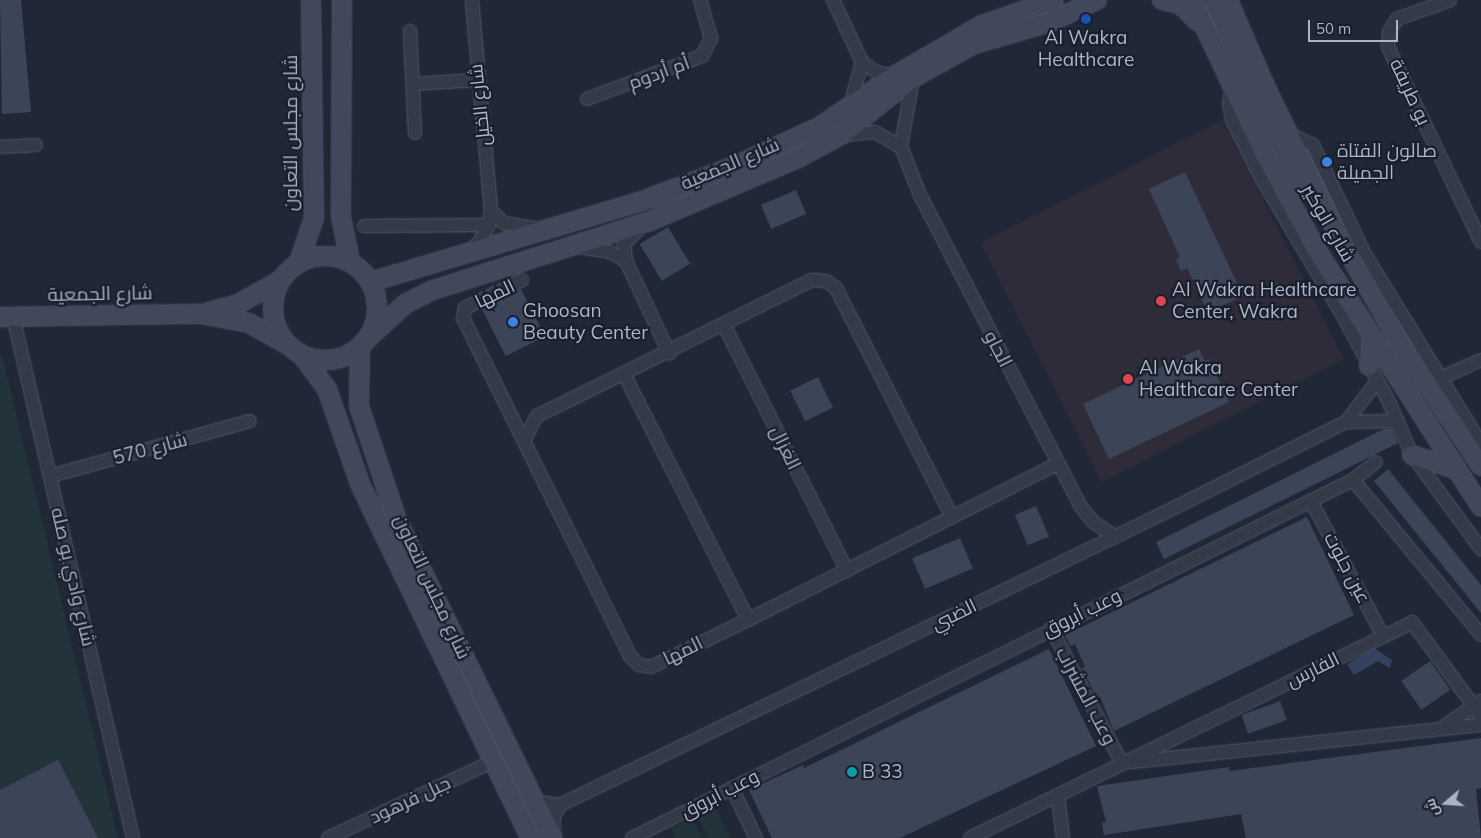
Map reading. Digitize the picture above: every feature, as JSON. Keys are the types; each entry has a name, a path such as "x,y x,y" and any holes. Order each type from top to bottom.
{"main road":[{"name":"شارع مجلس التعاون","path":"299,262 314,218 311,0"},
{"path":"342,0 341,217 350,261"},
{"name":"شارع الجمعية","path":"370,282 459,258 563,226 735,166 821,126 894,76 982,25 1054,0"},
{"name":"شارع الجمعية","path":"363,343 404,304 433,290 566,246 648,222 798,158 841,135 914,78 974,44 1050,22 1097,0"},
{"path":"1162,0 1180,4 1194,16 1214,50"},
{"name":"شارع الوكير","path":"1192,0 1214,50 1233,84 1264,151 1316,248 1455,469 1481,507"},
{"path":"1214,0 1276,139 1324,227 1375,301"},
{"name":"شارع الوكير","path":"1228,0 1288,133 1375,301 1481,466"},
{"path":"1238,0 1244,38"},
{"path":"333,256 350,261 370,282 377,311 363,343 332,360 295,350 278,331 273,314 274,296 281,280 299,262 333,256"},
{"name":"شارع الجمعية","path":"201,314 238,304 281,280"},
{"name":"شارع الجمعية","path":"7,316 201,314 249,323 295,350"},
{"path":"1370,334 1373,374"},
{"name":"شارع مجلس التعاون","path":"363,343 359,406 397,520 553,838"},
{"name":"شارع مجلس التعاون","path":"295,350 327,389 360,484 530,838"},
{"path":"1412,456 1455,469"}],"street":[{"name":"شارع الخيل","path":"459,258 477,245 489,225 491,210 477,80 472,0"},
{"name":"أم أردوم","path":"587,99 702,56 711,38 700,0"},
{"path":"833,0 862,62 876,72 894,76"},
{"name":"بو طريفة","path":"1450,0 1397,19 1389,32 1388,46 1481,242"},
{"path":"410,31 415,133"},
{"path":"850,106 862,62"},
{"path":"841,135 875,132 902,147 914,78"},
{"path":"413,84 477,80"},
{"path":"1233,84 1229,104 1232,120 1261,178 1373,374 1398,421 1412,456 1481,549"},
{"name":"شارع الوكير","path":"1288,133 1313,145 1364,253 1439,379 1481,444"},
{"path":"0,147 36,145"},
{"name":"الجاو","path":"902,147 920,195 1057,464 1086,515 1115,537"},
{"path":"491,210 503,224 520,229 563,226"},
{"path":"648,222 631,233 624,244 626,262 668,353"},
{"path":"364,226 489,225"},
{"path":"566,246 594,247 626,262"},
{"name":"المها","path":"522,280 465,308 463,318 630,656 639,666 651,667 847,571 1057,464"},
{"path":"524,441 537,416 668,353 812,280 826,281 836,288 952,517"},
{"name":"شارع وادي بو صله","path":"7,316 50,476 133,838"},
{"name":"الغزال","path":"724,325 847,571"},
{"path":"1439,379 1481,360"},
{"path":"624,374 748,620"},
{"name":"الضبي","path":"1346,422 1373,374"},
{"name":"شارع 570","path":"50,476 250,421"},
{"name":"الضبي","path":"560,805 1115,537 1346,422 1398,421"},
{"name":"وعب أبروق","path":"632,838 1051,628 1353,480 1376,462"},
{"path":"1353,480 1481,635"},
{"name":"عين جلوت","path":"1312,500 1383,636"},
{"name":"الفارس","path":"970,838 1412,622 1479,707 1438,730"},
{"name":"وعب المشراب","path":"1051,628 1122,763"},
{"name":"الفارس","path":"1122,763 1481,725"},
{"name":"جبل فرهود","path":"328,838 492,762"},
{"path":"732,788 756,838"},
{"path":"532,796 540,802 560,805 554,816 553,838"},
{"path":"1058,796 1063,838"}],"shaded area":[{"name":"Al Wakra Healthcare Center, Wakra","path":"1222,120 1344,359 1102,482 981,243"},
{"path":"0,356 3,359 118,838 0,838"},
{"path":"716,809 730,838 709,838 698,817"},
{"path":"692,818 702,838 676,838 671,828"}],"water":[{"path":"1374,648 1392,660 1390,668 1378,661 1354,675 1347,664"}],"building":[{"path":"0,0 21,0 31,112 2,114"},
{"path":"1185,172 1243,296 1208,312 1187,268 1181,271 1176,259 1180,257 1149,189"},
{"path":"796,190 806,214 771,229 761,205"},
{"path":"668,227 690,264 662,281 640,244"},
{"name":"Ghoosan Beauty Center","path":"521,289 545,336 506,356 482,309"},
{"path":"1199,349 1205,361 1209,359 1229,402 1109,459 1083,404"},
{"path":"818,377 833,408 805,421 790,391"},
{"path":"1384,429 1392,429 1398,443 1164,559 1156,542"},
{"path":"1388,469 1481,585 1481,613 1374,481"},
{"path":"1036,506 1049,536 1028,545 1015,515"},
{"path":"1307,517 1354,615 1114,731 1100,697 1097,698 1082,668 1085,667 1075,644 1070,646 1065,635"},
{"path":"960,538 973,568 925,589 912,558"},
{"path":"1049,649 1096,746 900,838 772,838 749,790 803,765 804,768"},
{"path":"1430,661 1450,690 1421,710 1401,681"},
{"path":"1280,701 1287,720 1248,734 1241,715"},
{"path":"1481,738 1481,788 1476,789 1481,838 1246,838 1241,814 1104,835 1102,823 1106,822 1097,786 1229,767 1230,771"},
{"path":"58,760 98,838 0,838 0,790"}],"place":[{"name":"Al Wakra Healthcare","path":"1086,19"},
{"name":"صالون الفتاة الجميلة","path":"1327,162"},
{"name":"Al Wakra Healthcare Center, Wakra","path":"1161,301"},
{"name":"Ghoosan Beauty Center","path":"513,322"},
{"name":"Al Wakra Healthcare Center","path":"1128,379"},
{"name":"B 33","path":"852,772"}]}
